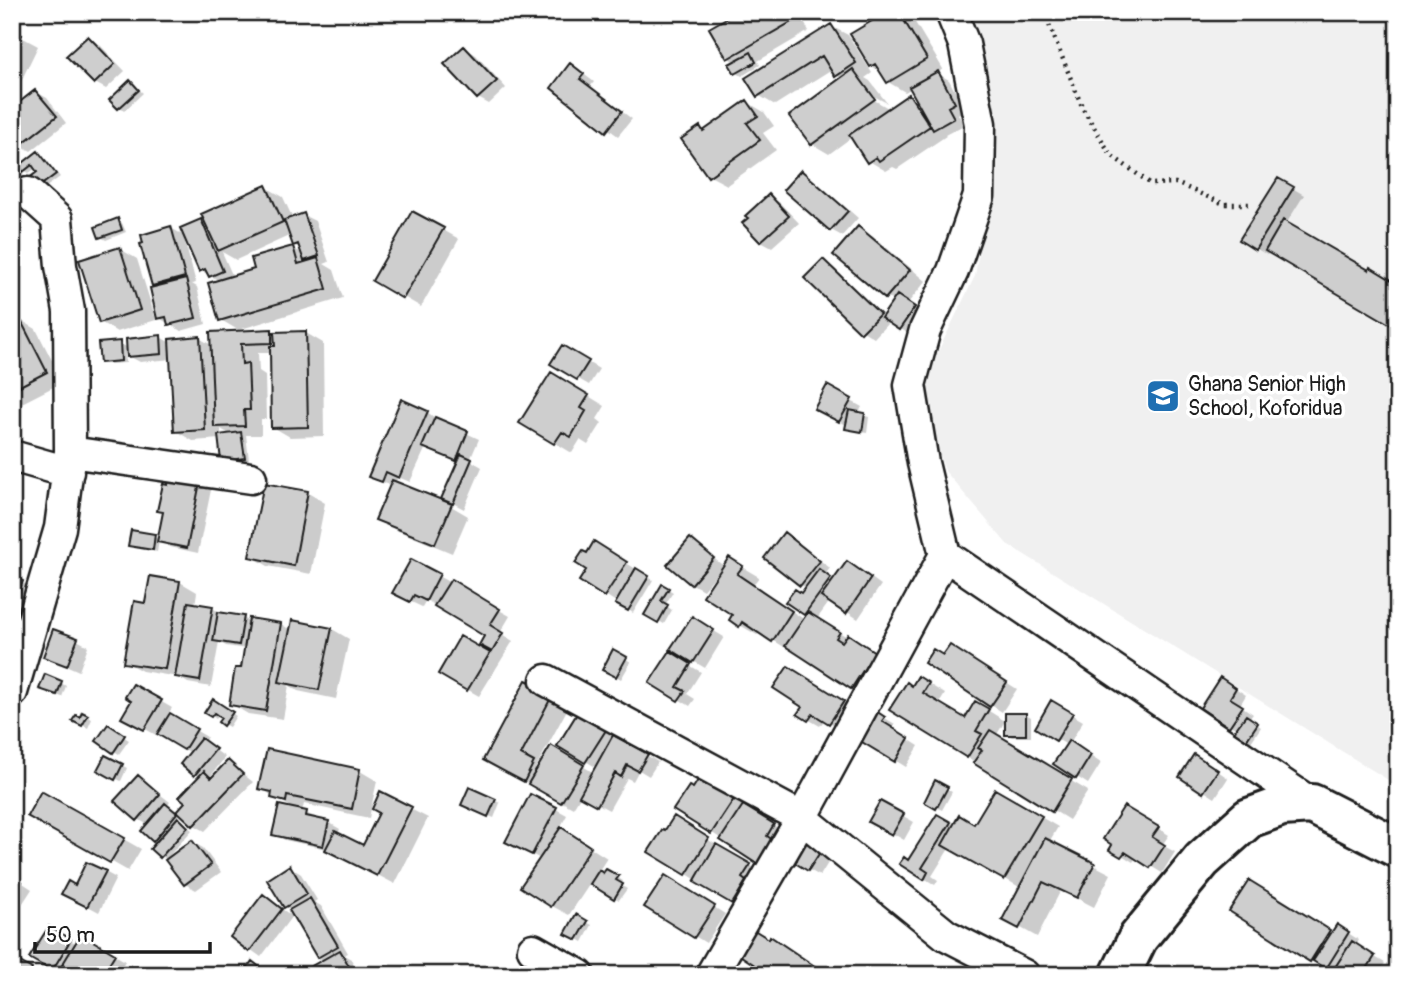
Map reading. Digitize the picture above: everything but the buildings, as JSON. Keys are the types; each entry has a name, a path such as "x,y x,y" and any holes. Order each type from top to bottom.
{"main road":[{"path":"1120,975 1139,938 1202,860 1249,818 1282,806 1312,804 1398,848"}],"street":[{"path":"711,975 802,818 945,555 923,463 910,385 925,330 953,271 979,196 980,124 964,44 951,12"},
{"path":"12,692 60,528 69,462 69,311 61,266 57,219 28,193"},
{"path":"12,456 251,478"},
{"path":"945,555 1312,804"},
{"path":"546,680 802,818 946,935 1024,975"},
{"path":"533,949 579,975"}],"path":[{"path":"1044,12 1083,109 1111,155 1152,184 1176,183 1224,204 1250,204"}],"shaded area":[{"name":"Ghana Senior High School, Koforidua","path":"963,12 1398,12 1398,786 1007,544 945,471 928,419 928,372 975,276 991,177 984,52"}],"place":[{"name":"Ghana Senior High School, Koforidua","path":"1163,396"}]}
